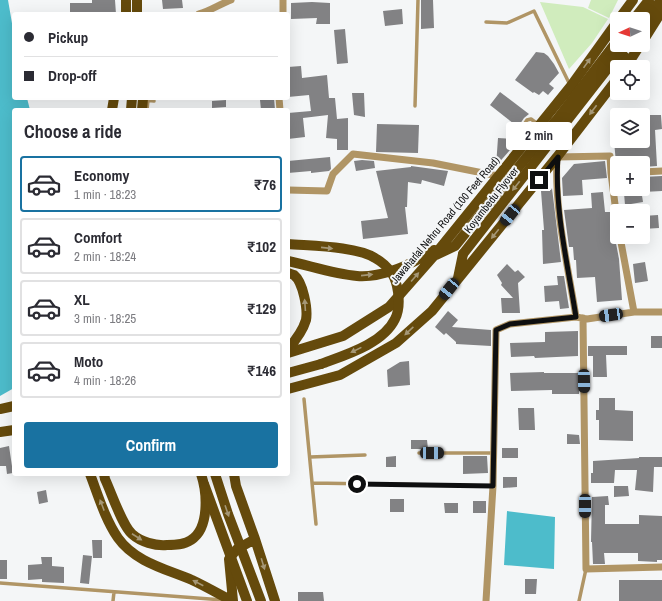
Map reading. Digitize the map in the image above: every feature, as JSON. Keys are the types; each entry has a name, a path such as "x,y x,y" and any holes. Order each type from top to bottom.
{"main road":[{"path":"126,0 126,12"},
{"path":"137,0 137,12"},
{"path":"624,12 633,0"},
{"path":"640,12 649,0"},
{"path":"650,14 661,0"},
{"path":"650,31 661,15"},
{"name":"Jawaharlal Nehru Road (100 Feet Road)","path":"290,352 343,336 389,307 433,257 571,86 610,31"},
{"path":"605,38 624,60"},
{"name":"Koyambedu Flyover","path":"433,257 455,246 555,122 610,50"},
{"name":"Koyambedu Flyover","path":"458,279 463,254 621,52"},
{"path":"290,388 340,375 396,343 432,310 558,157 610,88"},
{"path":"290,244 359,251 375,257 388,266 397,280 399,300 396,318 382,336 348,354 321,364 290,372"},
{"path":"290,261 338,273 358,276 380,274 403,268 441,246"},
{"path":"290,274 295,276 303,291 306,302 306,319 291,345"},
{"path":"0,410 12,407"},
{"path":"0,432 12,430"},
{"path":"91,476 110,526 119,540 132,552 151,564 193,580 232,601"},
{"path":"104,476 127,528 133,536 148,543 163,546 180,544 191,540 200,529 204,518 206,501 203,479"},
{"path":"216,476 228,514 261,601"},
{"path":"234,476 236,486 275,601"},
{"path":"203,479 247,601"},
{"path":"232,601 229,559 236,549 255,539"}],"street":[{"path":"205,12 231,0"},
{"path":"283,0 283,12"},
{"path":"290,190 327,191 333,174 353,154 433,163 498,176"},
{"path":"610,156 558,157 556,180 564,240 580,318 586,569 662,567"},
{"path":"650,172 662,171"},
{"path":"621,244 634,312"},
{"path":"486,601 493,486 496,330 510,324 580,318 587,319 634,312 662,312"}],"lane":[{"path":"415,106 418,0"},
{"path":"486,22 507,23 534,11 571,86"},
{"path":"144,102 154,101"},
{"path":"304,399 316,524"},
{"path":"419,453 493,453"},
{"path":"310,457 365,455"},
{"path":"312,483 493,486"},
{"path":"579,601 586,569"},
{"path":"0,583 232,601"},
{"path":"113,601 114,592"}],"green space":[{"path":"591,0 618,0 612,12 610,12 609,18 588,8"},
{"path":"540,2 583,7 608,19 592,43 569,69"}],"water":[{"path":"0,0 8,0 12,23 12,100 28,100 30,108 12,108 12,389 0,396"},
{"path":"507,511 555,517 554,569 504,565"}],"building":[{"path":"92,0 115,0 116,12 70,12 70,3 92,3"},
{"path":"162,0 182,0 183,8 163,9"},
{"path":"421,0 433,0 434,28 421,29"},
{"path":"291,3 330,3 330,24 316,24 317,18 291,19"},
{"path":"402,9 403,24 385,26 383,11"},
{"path":"345,29 348,63 337,64 334,30"},
{"path":"536,52 544,53 548,56 559,73 549,84 554,88 548,95 543,91 539,95 534,92 533,93 515,80"},
{"path":"301,66 302,78 327,75 329,98 335,98 337,119 348,118 348,150 337,150 337,139 326,138 328,115 303,118 305,137 290,139 290,113 311,111 309,95 290,97 290,67"},
{"path":"500,92 529,114 524,118 518,127 490,105"},
{"path":"352,93 364,93 365,117 354,115"},
{"path":"226,100 226,107 212,108 212,101"},
{"path":"260,100 274,100 275,108 261,108"},
{"path":"650,115 661,115 662,129 655,130 657,166 650,166 650,156 615,156 615,148 650,148"},
{"path":"377,124 419,125 418,153 376,152"},
{"path":"498,138 512,139 516,143 496,166"},
{"path":"330,157 331,169 329,171 311,173 311,171 290,173 290,161"},
{"path":"354,161 374,161 375,168 356,171"},
{"path":"605,161 607,178 582,180 583,195 563,196 562,178 574,164"},
{"path":"411,166 448,171 444,186 422,180 421,184 408,182 407,207 405,207 408,234 363,239 361,221 388,218 376,171"},
{"path":"662,176 662,191 650,192 650,177"},
{"path":"552,188 561,262 543,264 542,230 544,230 541,191 551,190"},
{"path":"603,192 605,212 610,212 610,244 616,244 619,259 622,300 597,302 595,277 577,278 576,260 574,260 573,247 569,247 564,210 592,208 591,193"},
{"path":"624,196 642,196 643,202 625,204"},
{"path":"658,215 659,228 650,229 650,216"},
{"path":"645,262 648,281 635,283 633,264"},
{"path":"507,264 515,272 518,270 525,277 518,283 520,313 502,313 501,298 513,298 501,285 502,283 497,275"},
{"path":"557,276 564,276 569,308 560,309 559,301 545,302 544,286 558,285"},
{"path":"448,311 458,320 452,327 491,330 491,346 456,344 456,342 446,333 444,335 435,327"},
{"path":"578,331 578,356 535,358 534,356 511,357 510,343 545,342 545,332"},
{"path":"651,336 662,336 662,348 651,348"},
{"path":"588,346 627,346 627,355 606,355 607,377 593,377 593,356 588,356"},
{"path":"409,361 410,385 388,387 387,370 400,362"},
{"path":"510,373 579,373 579,394 552,394 552,390 511,391"},
{"path":"599,398 615,398 615,410 633,411 633,441 599,440 599,420 596,420 596,410 599,410"},
{"path":"518,408 534,408 535,430 519,430"},
{"path":"567,434 579,435 580,444 567,444"},
{"path":"411,440 427,440 428,449 411,449"},
{"path":"9,446 12,473 7,474 6,466 0,466 0,448"},
{"path":"502,448 518,448 518,458 502,458"},
{"path":"396,456 396,467 386,467 386,457"},
{"path":"463,456 487,456 488,473 463,474"},
{"path":"639,457 662,457 662,467 654,467 653,492 635,490 637,470 615,470 614,483 591,483 593,461"},
{"path":"503,477 517,477 517,487 503,488"},
{"path":"614,486 628,486 629,496 614,497"},
{"path":"46,490 48,502 39,504 37,492"},
{"path":"608,496 609,505 605,505 605,524 639,524 639,515 662,516 662,560 657,560 657,562 638,561 638,553 604,553 605,564 593,564 591,542 592,497"},
{"path":"390,499 404,499 404,512 390,512"},
{"path":"473,501 486,501 486,513 473,513"},
{"path":"444,503 458,503 458,513 445,513"},
{"path":"92,540 102,540 102,558 93,558"},
{"path":"83,555 92,556 89,584 80,583"},
{"path":"41,557 52,557 52,566 64,567 64,583 42,582 42,579 28,580 28,565 42,564"},
{"path":"0,560 7,560 7,579 0,579"},
{"path":"525,579 537,579 536,594 525,594"},
{"path":"619,580 662,580 662,601 619,601"},
{"path":"298,592 323,592 324,601 298,601"}],"route":[{"path":"357,484 493,486 496,330 510,324 576,317 556,180 558,157 539,180"}]}
